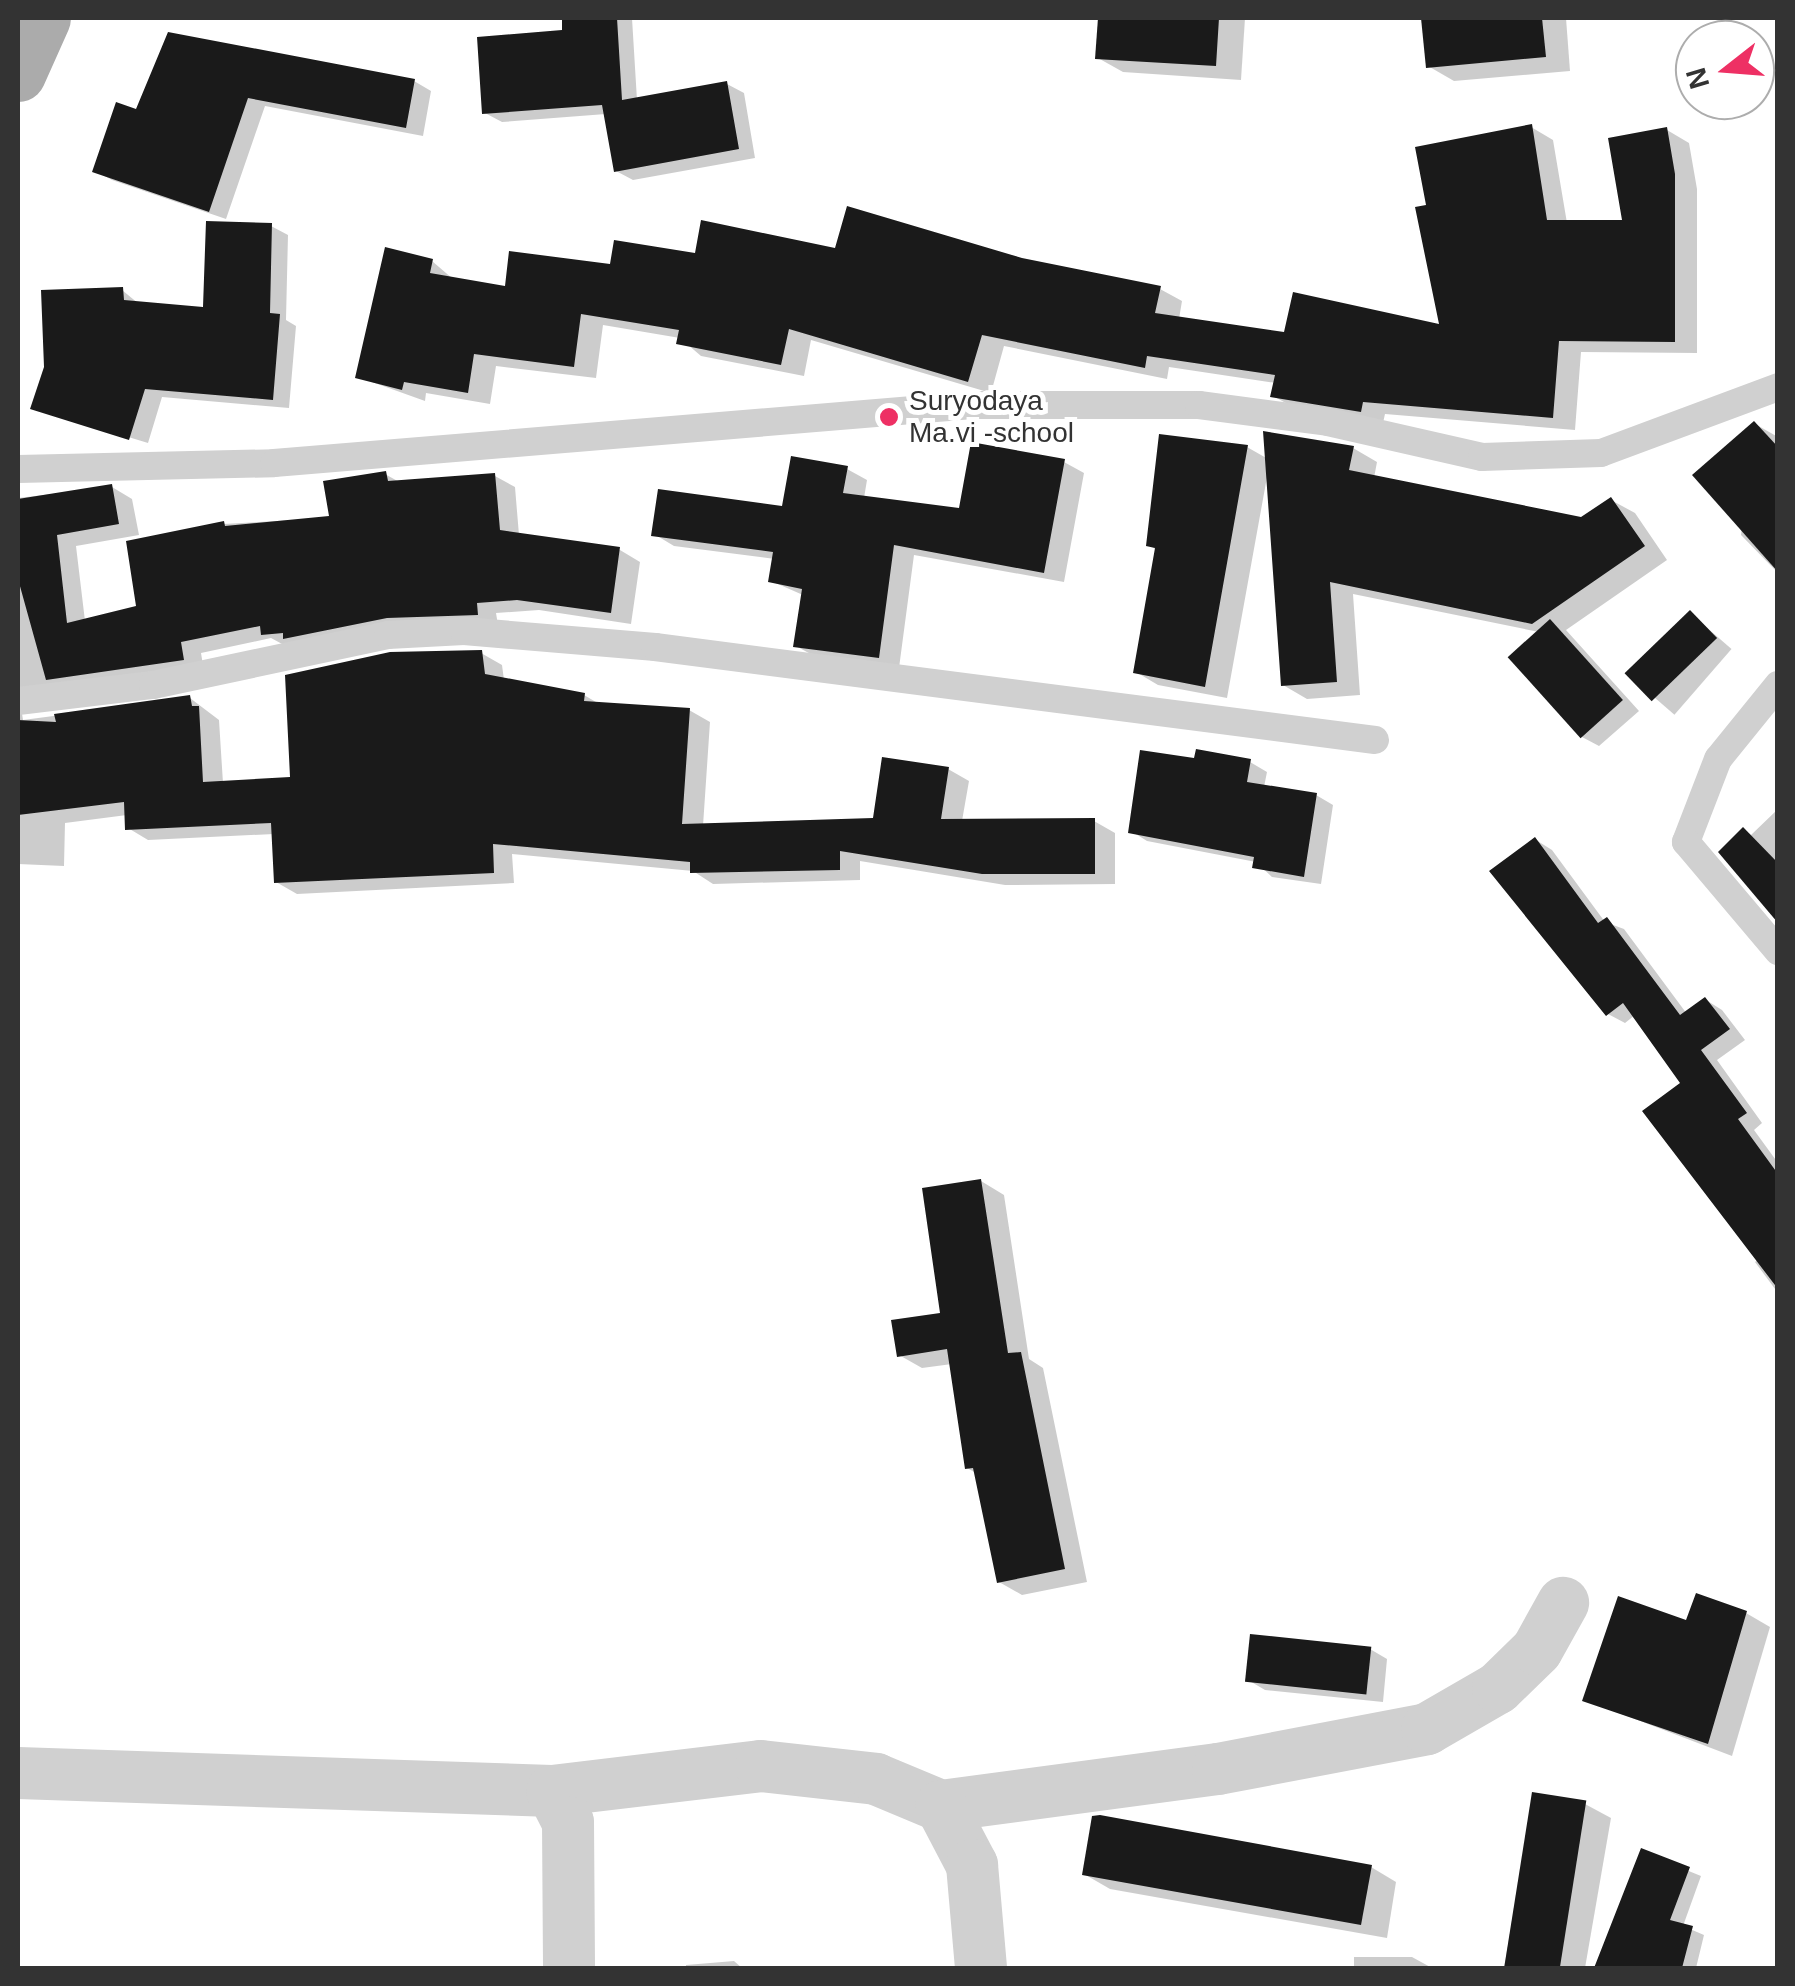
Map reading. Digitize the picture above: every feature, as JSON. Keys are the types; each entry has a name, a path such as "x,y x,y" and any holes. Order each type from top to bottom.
{"main road":[{"path":"18,74 43,18"}],"street":[{"path":"18,1774 552,1792 761,1766 876,1779 941,1806 1218,1769 1427,1729 1498,1688 1537,1650 1564,1603"},
{"path":"552,1792 568,1822 569,1968"},
{"path":"941,1806 972,1865 981,1968"}],"lane":[{"path":"18,469 274,463 974,404 1198,404 1328,422 1482,457 1600,453 1778,387"},
{"path":"18,701 153,686 388,635 464,631 655,646 1375,740"},
{"path":"1778,684 1718,758 1686,842 1778,951"}],"building":[{"path":"562,18 617,18 622,100 727,81 739,149 614,172 602,105 482,114 477,37 562,30"},
{"path":"1098,18 1219,18 1216,66 1095,59"},
{"path":"1421,18 1542,18 1546,57 1426,68"},
{"path":"168,32 415,79 406,128 248,98 209,212 92,172 116,102 136,109"},
{"path":"1532,124 1547,220 1622,220 1608,138 1667,127 1675,174 1675,342 1559,341 1553,418 1363,402 1361,412 1270,397 1275,375 1147,356 1145,368 982,335 968,382 789,329 781,365 676,344 679,330 581,314 574,367 474,354 468,393 404,382 402,390 355,378 385,247 433,259 430,273 505,286 509,251 610,264 614,240 695,253 701,220 835,248 847,206 1022,258 1161,286 1155,313 1284,332 1293,292 1439,324 1415,207 1426,205 1415,147"},
{"path":"206,221 272,223 270,313 280,314 273,400 145,389 129,440 30,409 44,367 41,290 123,287 124,300 203,307"},
{"path":"1754,421 1778,447 1778,572 1692,475"},
{"path":"1263,431 1354,446 1349,470 1581,517 1611,497 1645,546 1532,624 1330,582 1337,682 1281,686"},
{"path":"1159,434 1248,445 1205,687 1133,673 1155,548 1146,546"},
{"path":"971,442 1065,459 1044,573 894,545 879,658 793,647 802,589 768,582 773,552 651,536 658,489 782,506 791,456 848,466 843,493 959,508"},
{"path":"386,471 388,481 495,473 500,530 620,547 611,613 517,600 477,603 478,615 387,618 283,639 283,633 261,635 260,626 181,642 184,660 46,680 18,579 18,499 112,484 119,524 57,535 67,623 136,606 126,541 224,521 225,526 329,516 323,481"},
{"path":"1690,610 1717,638 1652,701 1625,673"},
{"path":"1550,619 1623,700 1581,738 1508,657"},
{"path":"482,650 485,674 585,693 584,701 690,708 682,824 873,818 882,757 949,767 941,819 1095,818 1095,874 982,874 840,851 840,870 690,873 690,862 493,844 494,873 274,883 271,823 125,830 124,802 18,815 18,720 56,722 54,714 190,695 192,706 199,706 203,782 290,777 285,675 390,652"},
{"path":"1196,749 1251,759 1247,782 1317,793 1304,877 1252,868 1254,857 1128,833 1140,750 1194,758"},
{"path":"1743,827 1778,863 1778,923 1718,852"},
{"path":"1535,837 1598,923 1607,917 1680,1015 1705,997 1730,1029 1701,1050 1747,1113 1738,1119 1778,1174 1778,1289 1642,1111 1680,1083 1623,1003 1606,1016 1489,871"},
{"path":"981,1179 1008,1353 1021,1352 1065,1569 997,1583 973,1468 965,1469 947,1349 897,1357 891,1320 940,1313 922,1188"},
{"path":"1696,1593 1747,1611 1708,1744 1582,1701 1618,1596 1686,1620"},
{"path":"1250,1634 1371,1647 1366,1694 1245,1682"},
{"path":"1532,1792 1586,1801 1560,1968 1504,1968"},
{"path":"1092,1816 1372,1865 1361,1925 1082,1875"},
{"path":"1641,1848 1690,1867 1670,1920 1693,1926 1682,1968 1594,1968"}],"place":[{"name":"Suryodaya Ma.vi -school","path":"889,417"}]}
